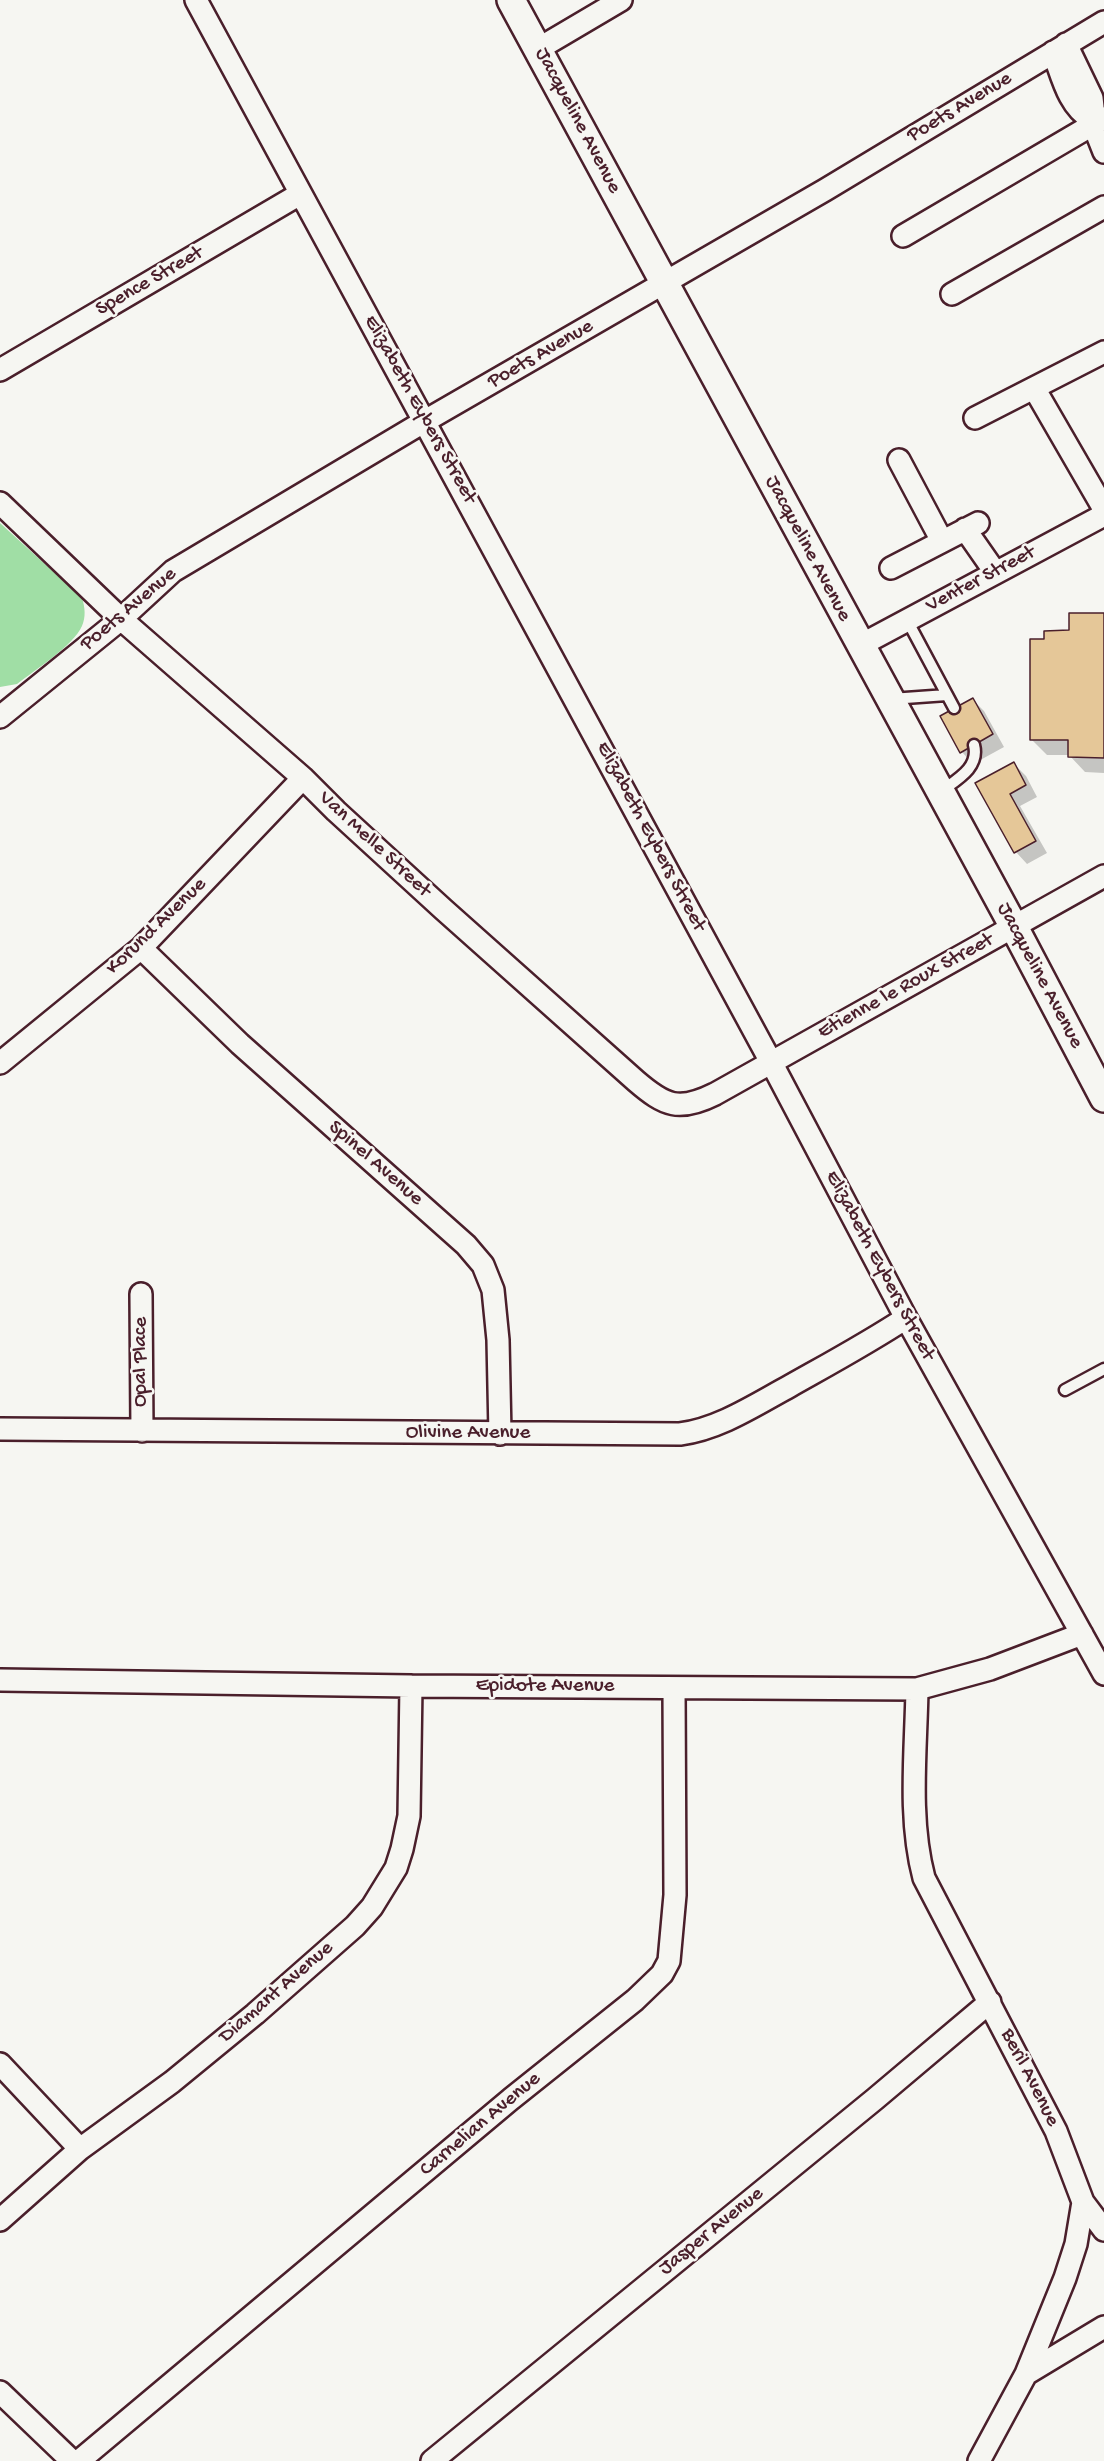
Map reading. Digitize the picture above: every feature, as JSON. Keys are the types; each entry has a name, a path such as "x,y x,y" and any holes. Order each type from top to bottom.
{"street":[{"name":"Elizabeth Eybers Street","path":"196,0 771,1062 906,1318 1104,1674"},
{"name":"Jacqueline Avenue","path":"511,0 859,646 1014,927 1104,1098"},
{"path":"538,49 621,0"},
{"name":"Poets Avenue","path":"0,717 121,619 173,571 425,421 665,284 1104,21"},
{"path":"1059,48 1092,98 1104,152"},
{"path":"903,236 1096,121"},
{"name":"Spence Street","path":"0,370 300,194"},
{"path":"952,294 1104,207"},
{"path":"975,418 1104,352"},
{"path":"1034,388 1104,509"},
{"path":"899,460 942,541"},
{"name":"Van Melle Street","path":"0,503 121,619 303,778 336,812 636,1081 661,1100 670,1105 680,1106 704,1099 771,1062"},
{"name":"Venter Street","path":"859,646 1104,514"},
{"path":"891,568 972,526 994,572"},
{"name":"Korund Avenue","path":"0,1064 141,948 303,778"},
{"name":"Etienne le Roux Street","path":"771,1062 1104,876"},
{"name":"Spinel Avenue","path":"141,948 240,1044 458,1238 483,1265 493,1290 497,1319 500,1434"},
{"name":"Opal Place","path":"141,1294 142,1431"},
{"name":"Olivine Avenue","path":"0,1429 657,1436 700,1431 747,1410 867,1343 906,1318"},
{"name":"Epidote Avenue","path":"0,1680 411,1686 917,1689 990,1669 1082,1634"},
{"name":"Diamant Avenue","path":"0,2220 80,2149 172,2082 255,2014 355,1926 372,1907 396,1868 409,1816 411,1686"},
{"name":"Carnelian Avenue","path":"79,2461 511,2099 635,2000 662,1974 669,1961 675,1895 674,1688"},
{"name":"Beril Avenue","path":"917,1689 915,1810 919,1860 930,1893 990,2002 1056,2131 1083,2202"},
{"name":"Jasper Avenue","path":"432,2461 875,2099 990,2002"},
{"path":"0,2064 80,2149"},
{"path":"1083,2202 1104,2230"},
{"path":"979,2461 1026,2374 1065,2278 1076,2244 1083,2202"},
{"path":"1026,2374 1104,2327"},
{"path":"0,2392 72,2461"}],"lane":[{"path":"907,620 954,708"},
{"path":"889,699 947,695"},
{"path":"940,793 975,762 974,745"},
{"path":"1065,1390 1104,1369"}],"green space":[{"path":"0,523 82,598 85,612 82,626 71,642 17,684 0,687"}],"building":[{"path":"1069,613 1104,613 1104,758 1068,757 1068,740 1030,740 1030,639 1044,639 1044,631 1069,630"},
{"path":"973,698 993,734 960,753 940,716"},
{"path":"1014,762 1026,785 1010,794 1036,841 1014,853 975,783"}]}
